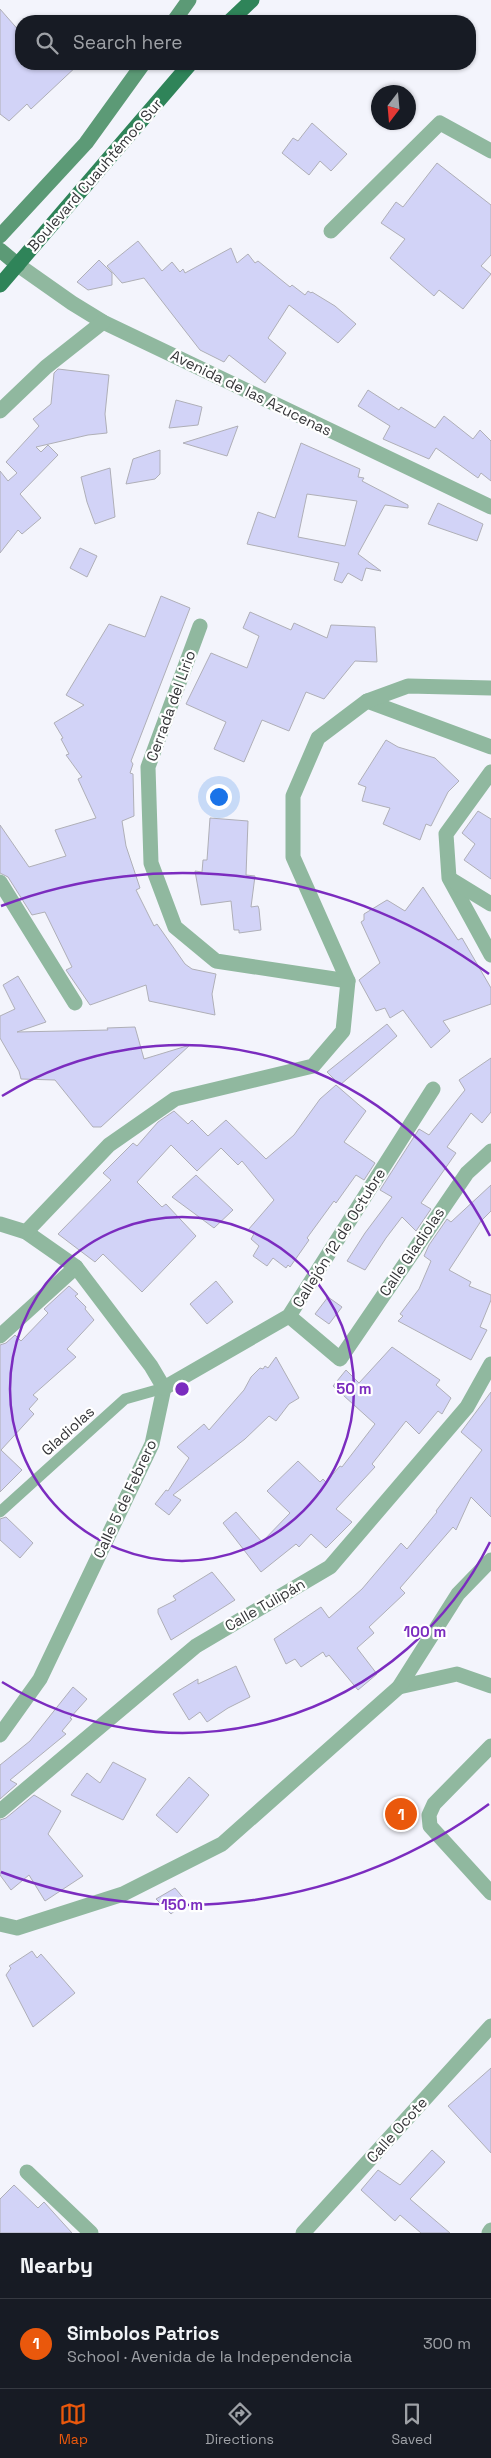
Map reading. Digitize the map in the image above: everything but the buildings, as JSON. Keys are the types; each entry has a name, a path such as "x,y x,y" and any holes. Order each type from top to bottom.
{"main road":[{"path":"236,15 252,0"},
{"name":"Boulevard Cuauhtémoc Sur","path":"0,285 185,70"}],"street":[{"path":"178,15 189,0"},
{"path":"0,236 86,142 139,70"},
{"path":"331,231 440,123 491,151"},
{"path":"0,250 18,265"},
{"name":"Avenida de las Azucenas","path":"18,265 103,322 491,507"},
{"path":"0,411 46,367 103,322"},
{"name":"Cerrada del Lirio","path":"200,626 148,766 151,864 175,928 216,961 348,981"},
{"path":"26,1232 109,1145 175,1099 313,1066 343,1031 348,981 292,857 293,796 318,738 367,701 408,686 491,688"},
{"path":"367,701 491,747"},
{"path":"491,772 446,834 448,878 491,955"},
{"path":"448,878 491,904"},
{"path":"0,882 75,1003"},
{"name":"Callejón 12 de Octubre","path":"164,1388 289,1316 433,1089"},
{"name":"Calle Gladiolas","path":"289,1316 340,1359 467,1173 491,1152"},
{"path":"0,1224 26,1232 76,1266 151,1366 164,1388"},
{"path":"0,1336 76,1266"},
{"name":"Calle Tulipán","path":"0,1811 196,1646 330,1567 467,1407 491,1364"},
{"name":"Calle 5 de Febrero","path":"0,1735 40,1679 152,1444 164,1388"},
{"path":"0,1924 17,1928 123,1894 222,1844 399,1687 458,1594 491,1560"},
{"path":"399,1687 457,1674 491,1686"},
{"path":"491,1746 434,1804 429,1815 430,1826 491,1893"},
{"name":"Calle Ocote","path":"303,2233 491,2026"},
{"path":"27,2172 91,2233"}],"lane":[{"name":"Gladiolas","path":"0,1512 125,1399 164,1388"}],"place":[{"name":"Simbolos Patrios","path":"401,1814"}]}
